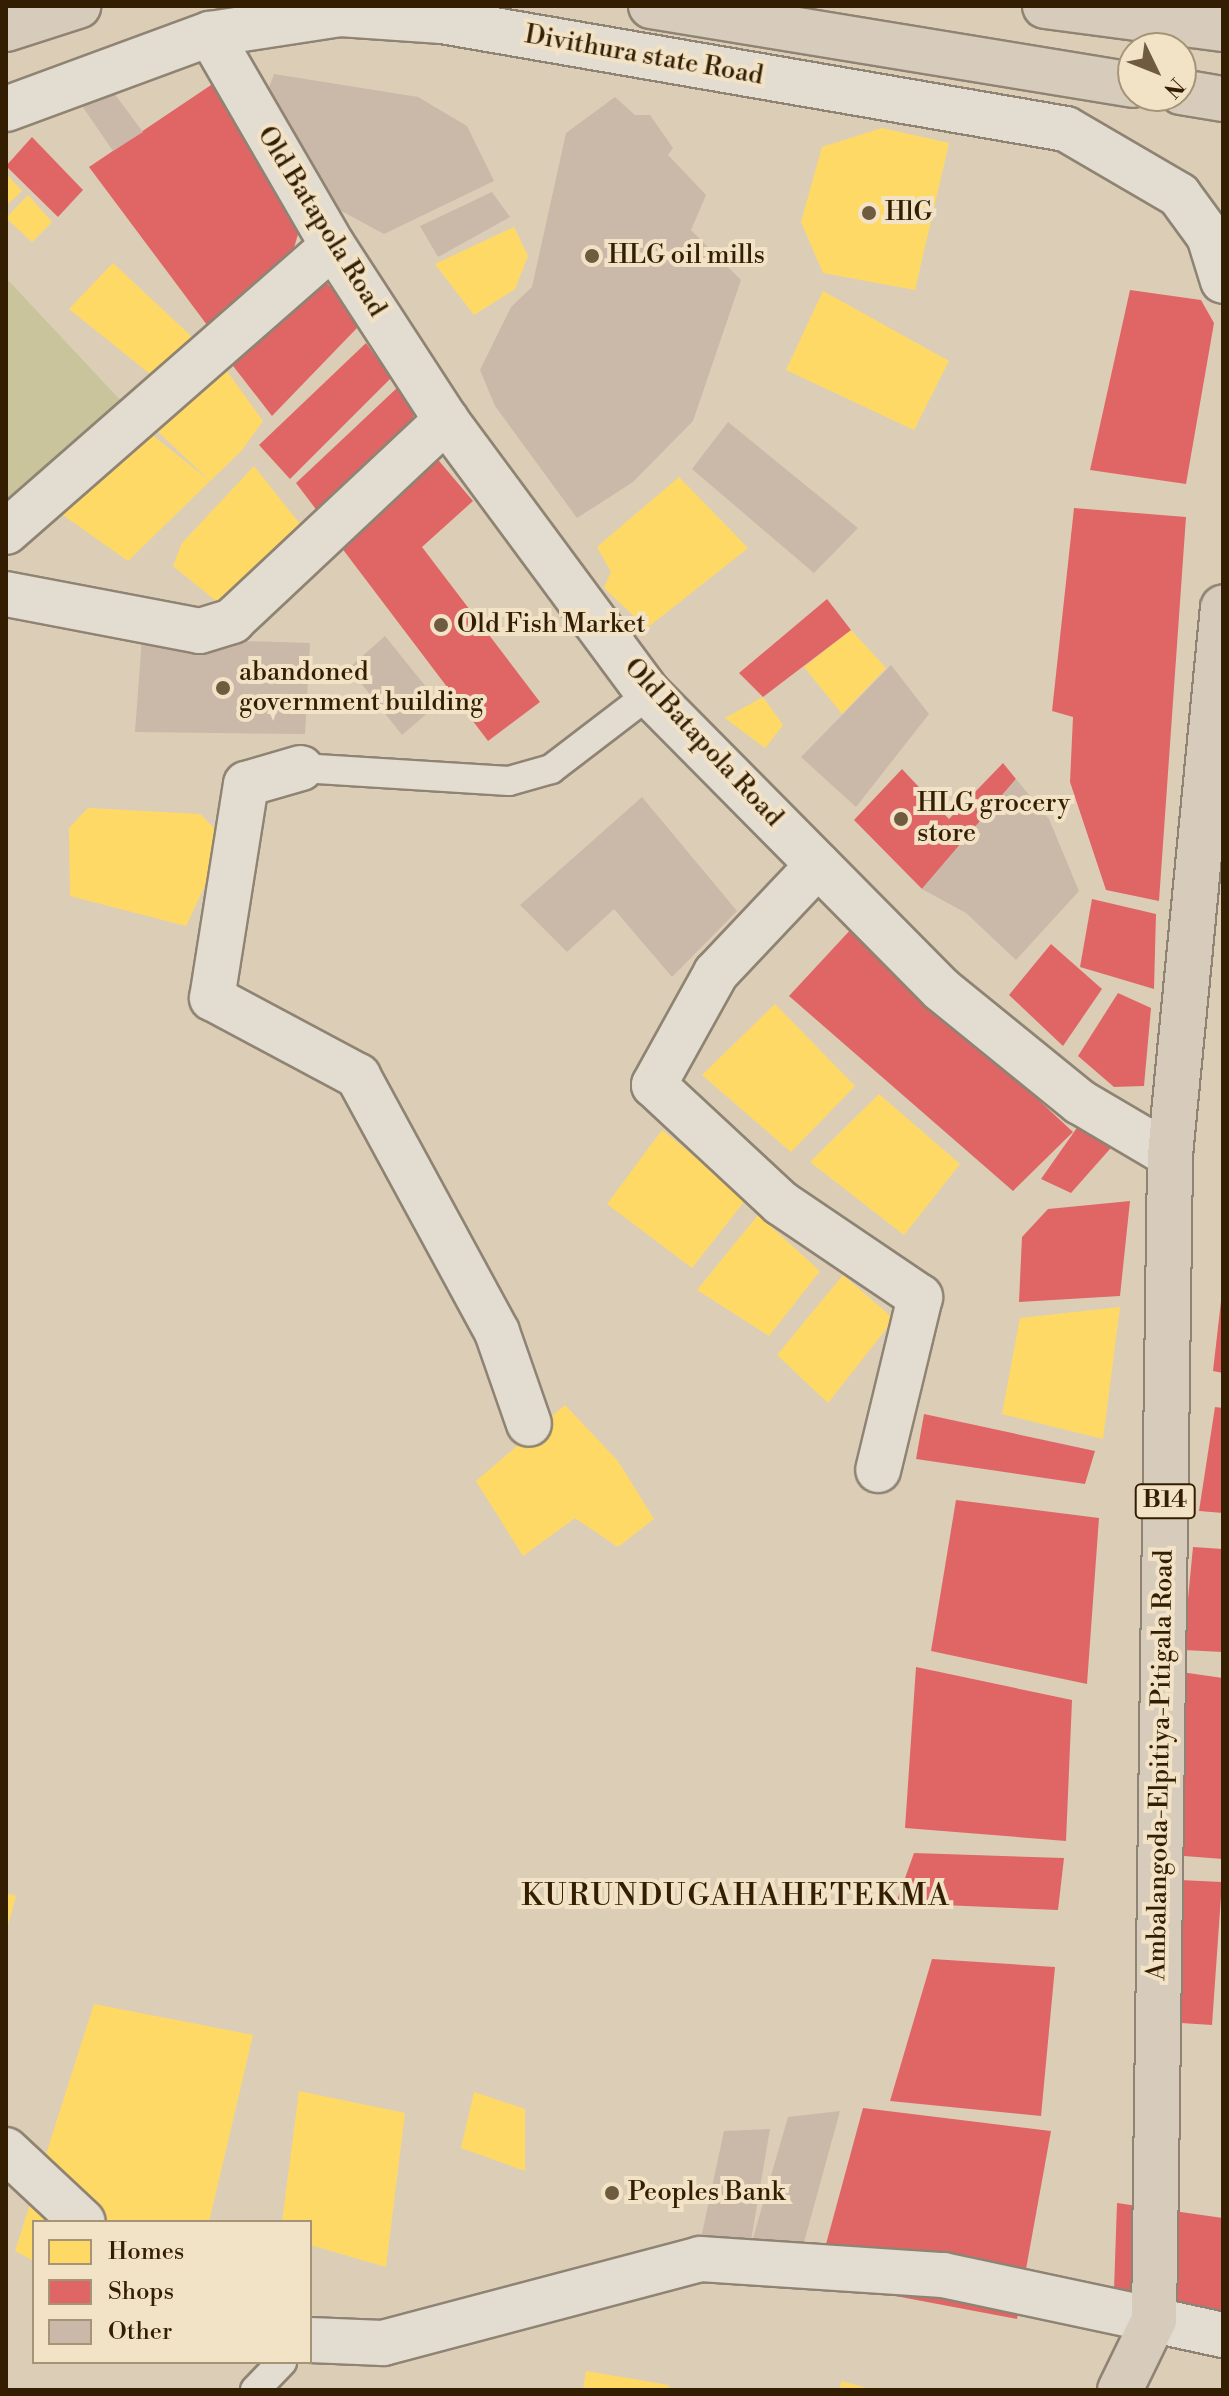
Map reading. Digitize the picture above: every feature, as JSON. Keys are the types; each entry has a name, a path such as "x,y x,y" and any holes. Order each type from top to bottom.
{"main road":[{"path":"6,29 78,6"},
{"path":"651,6 1117,82"},
{"path":"1045,6 1223,29"},
{"path":"1197,95 1223,99"},
{"name":"Ambalangoda-Elpitiya-Pitigala Road","path":"1120,2390 1154,2320 1170,1155 1223,617"}],"street":[{"name":"Divithura state Road","path":"6,109 210,34 340,14 442,21 1066,129 1179,195 1209,236 1223,281"},
{"name":"Old Batapola Road","path":"210,34 333,246 446,420 649,694 942,990 1080,1102 1170,1155"},
{"path":"6,532 333,246"},
{"path":"6,594 200,631 232,621 446,420"},
{"path":"301,768 246,784 212,998 358,1076 497,1332 529,1424"},
{"path":"818,865 716,973 654,1085 781,1203 920,1297 878,1470"},
{"path":"6,2150 81,2220"},
{"path":"312,2340 383,2343 700,2259 943,2275 1223,2335"}],"lane":[{"path":"301,768 509,781 551,769 649,694"},
{"path":"255,2390 280,2364"}],"shaded area":[{"path":"6,278 124,404 6,505"}],"building: Homes":[{"name":"HlG","path":"882,128 949,143 915,290 823,273 801,222 822,147"},
{"path":"6,174 22,191 6,206"},
{"path":"28,195 52,222 32,242 6,218"},
{"path":"514,227 528,256 515,289 474,315 435,264"},
{"path":"113,263 192,337 155,378 69,309"},
{"path":"823,291 949,361 914,430 786,370"},
{"path":"221,363 263,421 242,450 128,561 53,508 131,418 210,481 155,429"},
{"path":"254,466 304,529 221,605 173,566 182,543"},
{"path":"679,477 748,548 647,628 604,588 611,572 597,547"},
{"path":"851,630 886,668 842,714 804,667"},
{"path":"763,697 783,725 765,748 725,718"},
{"path":"88,808 200,814 226,840 186,926 70,896 69,828"},
{"path":"775,1004 855,1086 791,1152 702,1075"},
{"path":"879,1094 960,1164 904,1235 810,1162"},
{"path":"662,1130 747,1198 692,1268 607,1204"},
{"path":"758,1215 820,1271 769,1336 697,1290"},
{"path":"843,1275 894,1319 828,1403 777,1355"},
{"path":"1120,1307 1103,1439 1002,1414 1020,1318"},
{"path":"565,1405 618,1461 654,1519 618,1547 575,1518 523,1556 476,1481"},
{"path":"6,1893 16,1896 7,1929 6,1929"},
{"path":"94,2004 253,2035 209,2220 32,2220 32,2260 15,2251"},
{"path":"299,2091 405,2113 386,2267 312,2246 312,2220 282,2220"},
{"path":"474,2092 525,2109 525,2171 461,2148"},
{"path":"586,2371 669,2385 668,2390 583,2390"},
{"path":"842,2381 870,2389 870,2390 839,2390"}],"building: Shops":[{"path":"214,83 302,221 290,261 210,329 89,167"},
{"path":"32,137 83,190 58,217 6,166"},
{"path":"314,271 341,297 357,328 272,416 230,362"},
{"path":"1130,290 1201,300 1214,323 1186,484 1090,470"},
{"path":"366,343 391,378 290,479 259,445"},
{"path":"398,387 415,409 410,433 321,516 296,483"},
{"name":"Old Fish Market","path":"434,455 473,501 422,547 540,702 488,741 338,543"},
{"path":"1074,508 1186,517 1159,901 1106,890 1070,782 1073,717 1052,711"},
{"path":"827,599 851,630 763,697 739,673"},
{"path":"1003,763 1016,779 922,889 854,820 902,769 949,819"},
{"path":"1092,899 1156,914 1154,989 1080,967"},
{"path":"853,927 1073,1132 1013,1191 789,996"},
{"path":"1051,944 1102,989 1063,1046 1009,995"},
{"path":"1118,993 1151,1008 1144,1086 1114,1087 1078,1056"},
{"path":"1081,1122 1117,1141 1071,1193 1041,1179"},
{"path":"1130,1201 1120,1296 1019,1302 1022,1237 1048,1209"},
{"path":"1223,1301 1223,1373 1213,1371"},
{"path":"1215,1407 1223,1408 1223,1513 1199,1511"},
{"path":"924,1414 1095,1451 1085,1484 916,1459"},
{"path":"956,1500 1099,1518 1087,1684 931,1651"},
{"path":"1193,1547 1223,1549 1223,1652 1183,1650"},
{"path":"916,1667 1072,1700 1066,1841 905,1828"},
{"path":"1181,1672 1223,1678 1223,1859 1158,1854"},
{"path":"914,1853 1064,1858 1058,1910 896,1903"},
{"path":"1159,1879 1222,1882 1212,2025 1134,2020"},
{"path":"932,1959 1055,1967 1041,2116 890,2101"},
{"path":"863,2108 1051,2131 1017,2319 816,2281"},
{"path":"1117,2203 1223,2218 1223,2323 1113,2319"}],"building: Other":[{"path":"274,74 418,97 467,126 494,181 384,234 334,207 262,106"},
{"path":"108,85 143,132 113,151 80,103"},
{"path":"615,97 635,115 650,115 673,148 668,155 706,195 691,230 741,280 693,421 633,482 577,518 495,406 480,370 511,307 532,287 566,133"},
{"path":"492,192 510,217 438,257 420,226"},
{"path":"728,422 858,528 814,573 692,469"},
{"path":"385,636 439,703 402,735 349,668"},
{"name":"abandoned government building","path":"142,638 310,643 305,734 135,732"},
{"path":"891,665 929,714 856,807 801,757"},
{"path":"1016,779 1049,819 1079,891 1016,960 966,913 922,889"},
{"path":"642,797 737,911 672,977 614,909 567,952 520,905"},
{"path":"840,2111 803,2246 749,2252 788,2117"},
{"path":"770,2129 749,2252 698,2252 724,2131"}],"place":[{"name":"HlG","path":"869,213"},
{"name":"HLG oil mills","path":"592,256"},
{"name":"Old Fish Market","path":"441,625"},
{"name":"abandoned government building","path":"223,688"},
{"name":"HLG grocery store","path":"901,819"},
{"name":"Peoples Bank","path":"612,2193"}],"district":[{"name":"KURUNDUGAHAHETEKMA","path":"736,1896"}]}
